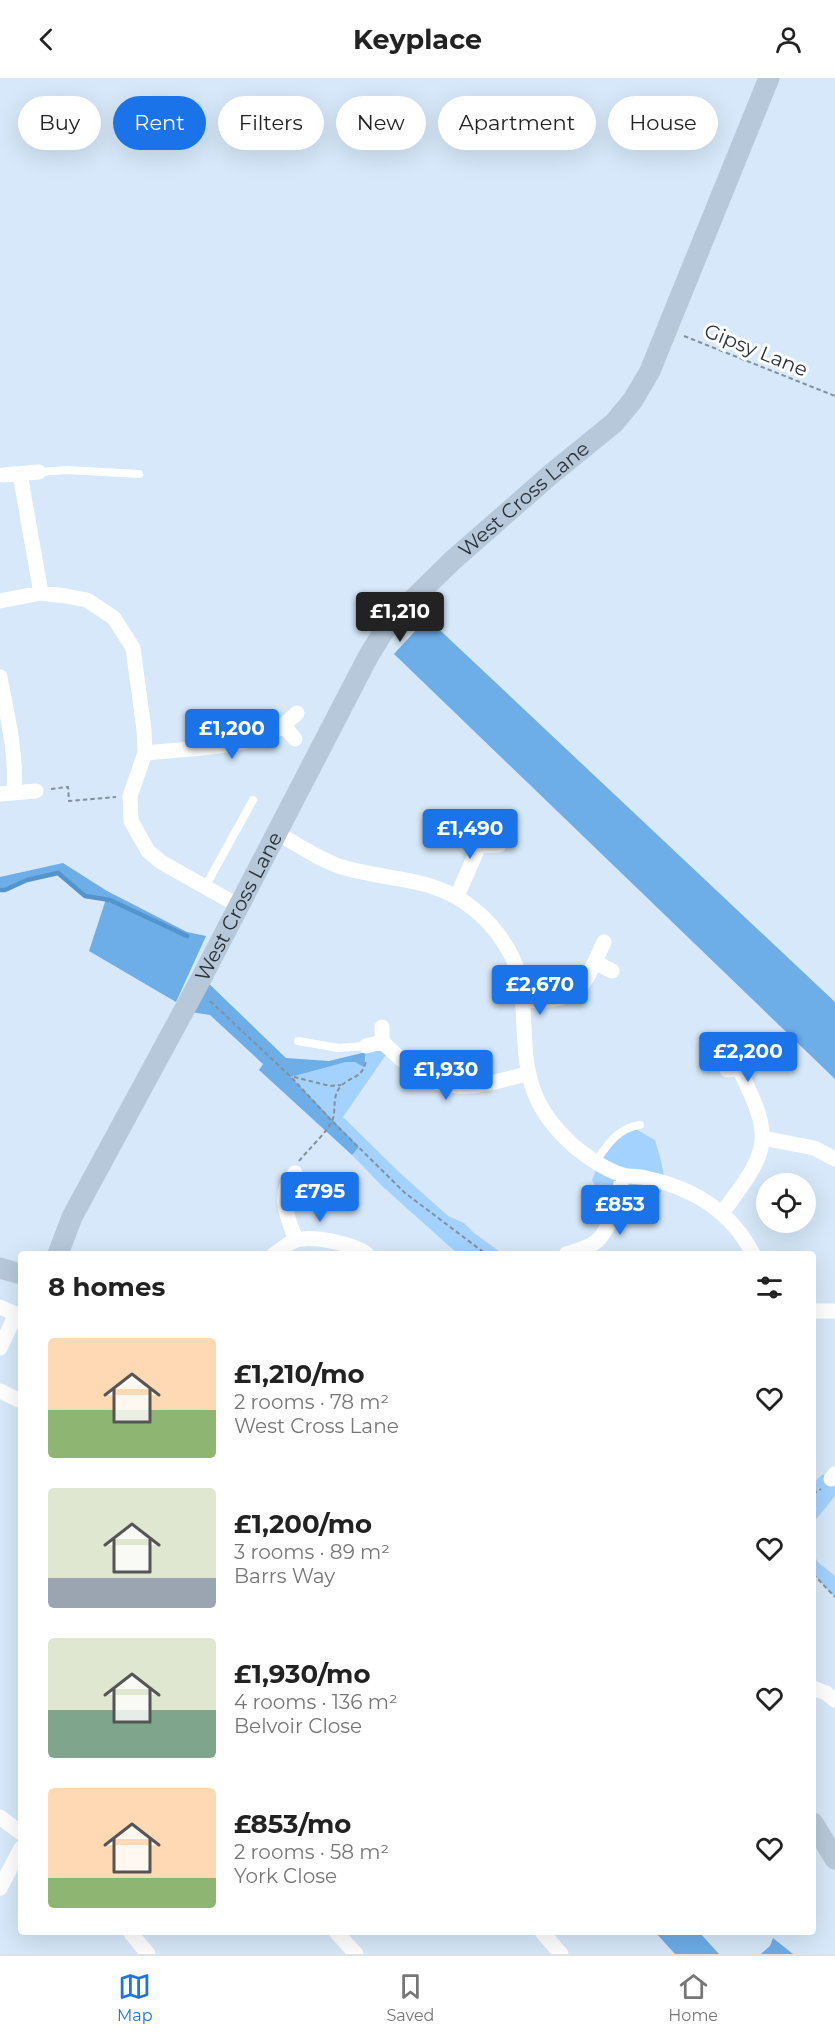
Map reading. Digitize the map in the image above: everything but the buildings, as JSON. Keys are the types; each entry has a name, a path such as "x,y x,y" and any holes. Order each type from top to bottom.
{"street":[{"name":"West Cross Lane","path":"59,1251 72,1217 199,984 369,655 384,632 404,608 452,561 550,475 614,423 633,400 650,371 769,78"},
{"path":"2,476 39,472"},
{"path":"20,474 41,593"},
{"path":"0,601 41,593 87,600 114,618 133,648 145,753 130,796 131,821 148,851 160,862 239,906"},
{"path":"0,677 15,772 7,793 36,791"},
{"path":"145,753 235,743 272,732 284,726 297,713"},
{"path":"284,726 295,739"},
{"path":"457,896 479,846 470,827"},
{"path":"277,834 340,866 369,874 426,883 457,896 490,924 504,943 521,983 529,1073 534,1094 558,1130 577,1149 623,1175 669,1184 697,1195 731,1221 752,1251"},
{"path":"479,846 499,845"},
{"path":"523,1000 550,1001 566,998 578,990 586,981 603,942"},
{"path":"595,962 612,971"},
{"path":"366,1046 382,1035 422,1076 443,1084 465,1086 492,1083 529,1073"},
{"path":"722,1213 752,1173 763,1138 757,1106 738,1065"},
{"path":"763,1138 814,1148 835,1159"},
{"path":"295,1173 287,1183 284,1192 287,1215 296,1240"},
{"path":"575,1251 597,1241 608,1225 623,1175"},
{"path":"279,1251 296,1240 327,1240 357,1247 363,1251"},
{"path":"0,1268 18,1273"},
{"path":"0,1307 16,1314 0,1348"},
{"path":"816,1311 835,1311"},
{"path":"0,1391 18,1400"},
{"path":"816,1689 835,1700"},
{"path":"0,1817 18,1831"},
{"path":"816,1829 835,1859"},
{"path":"0,1888 18,1854"},
{"path":"132,1935 148,1954"},
{"path":"338,1935 350,1952"},
{"path":"545,1935 561,1954"}],"lane":[{"path":"39,472 67,470 139,474"},
{"path":"205,887 253,800"},
{"path":"298,1041 338,1048 366,1046"},
{"path":"596,1161 609,1141 620,1132 640,1125"}],"path":[{"name":"Gipsy Lane","path":"667,329 835,396"},
{"path":"36,791 68,788 69,801 130,796"},
{"path":"199,984 206,998 291,1077 405,1193 482,1251"},
{"path":"291,1077 330,1086 342,1085 358,1076 364,1067 366,1046"},
{"path":"295,1173 291,1170 332,1121 336,1095 342,1085"},
{"path":"816,1577 835,1597"}],"shaded area":[{"path":"427,618 835,1002 835,1079 394,654"},
{"path":"63,863 107,891 187,932 206,936 176,1002 89,951 106,899 85,896 58,873 0,890 0,877"},
{"path":"202,977 286,1058 329,1061 366,1052 364,1067 355,1062 346,1062 291,1077 359,1147 352,1155 259,1070 263,1064 210,1015 184,1011"},
{"path":"366,1046 390,1049 343,1117 448,1216 464,1223 499,1251 455,1251 382,1186 352,1155 359,1147 291,1077 346,1062 366,1060"},
{"path":"632,1127 655,1140 662,1164 664,1183 656,1198 646,1205 611,1217 592,1180 606,1147"},
{"path":"823,1474 835,1487 835,1496 816,1519 816,1480"},
{"path":"816,1559 835,1576 835,1597 816,1577"},
{"path":"658,1935 702,1935 719,1954 675,1954"},
{"path":"773,1938 793,1954 761,1954 770,1946"}],"waterway":[{"path":"0,890 27,880 58,873 85,896 110,900 187,936"}]}
